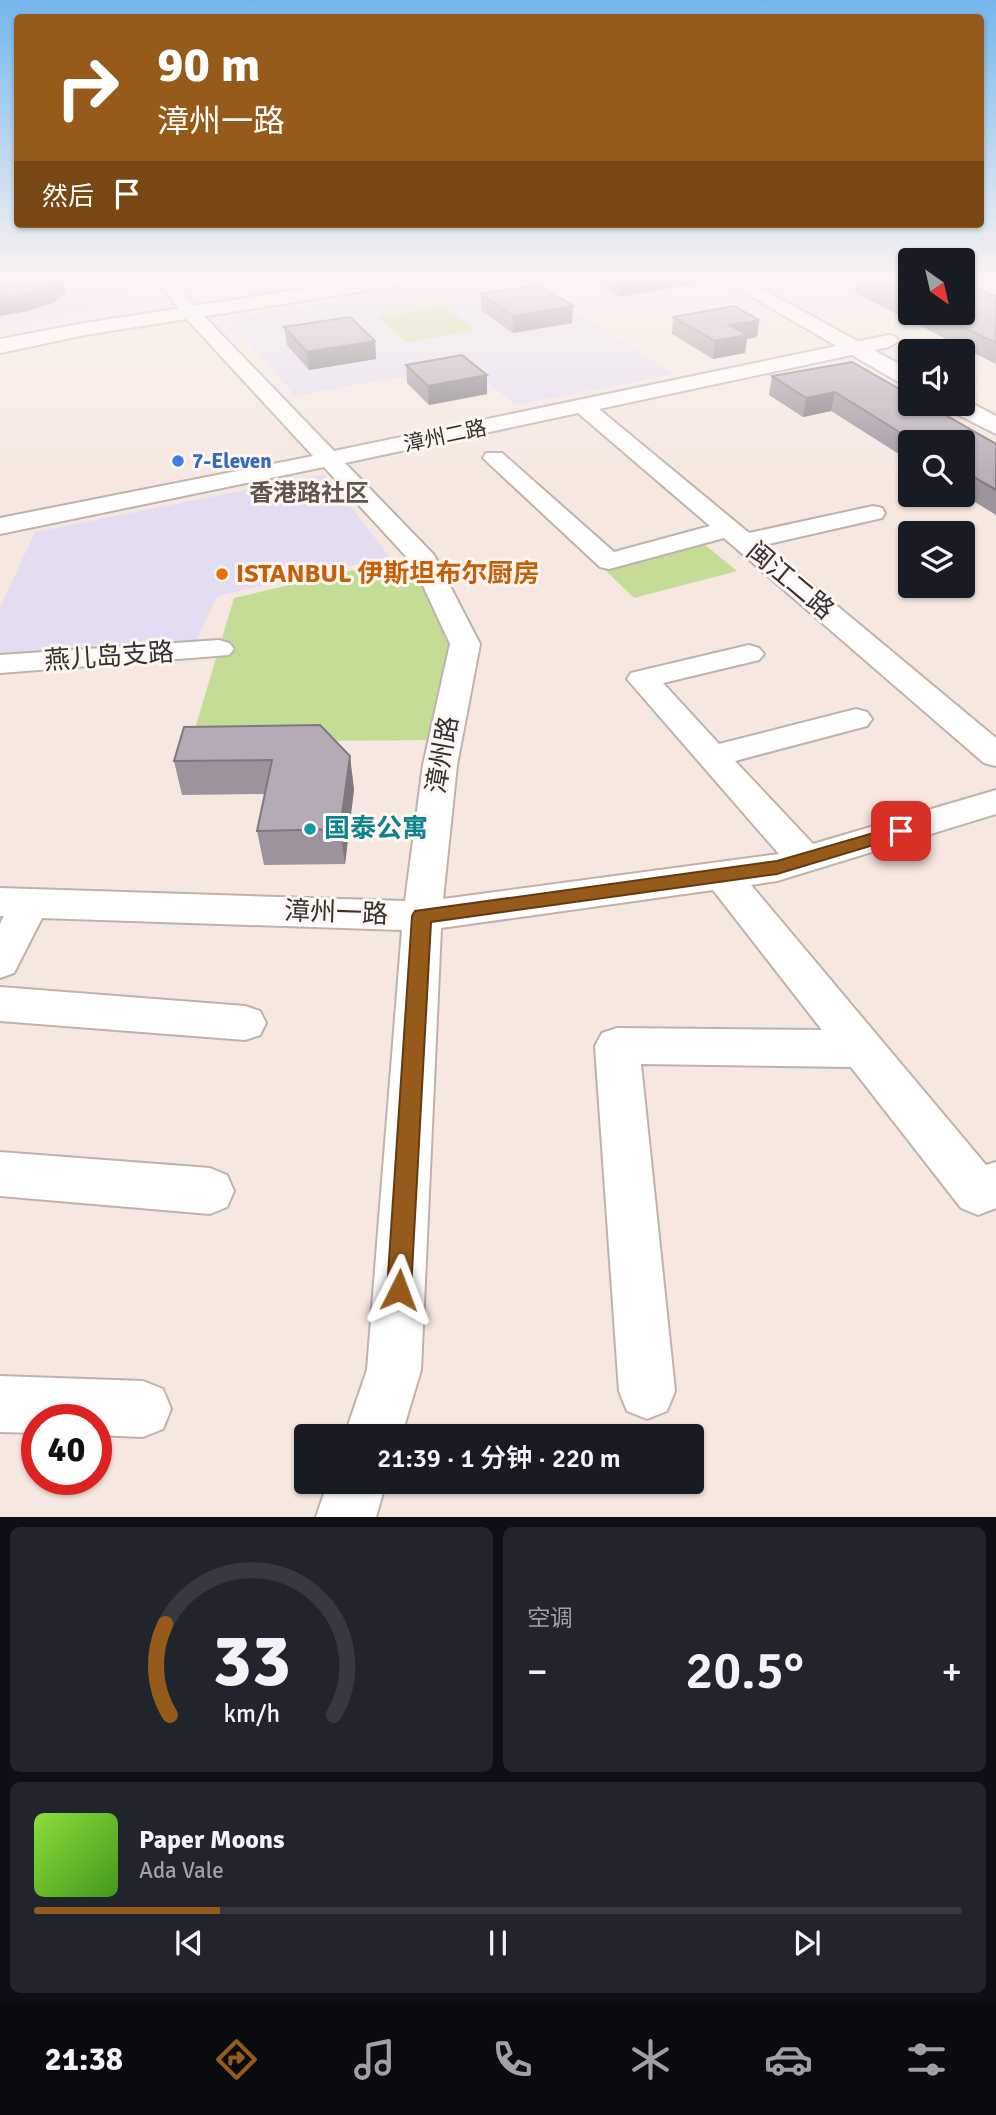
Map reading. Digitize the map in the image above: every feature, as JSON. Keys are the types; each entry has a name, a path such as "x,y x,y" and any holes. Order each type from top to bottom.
{"main road":[{"path":"870,347 898,369"},
{"path":"975,414 996,426"}],"street":[{"name":"漳州路","path":"224,347 425,561 465,643 440,765 422,916 394,1370 376,1424"},
{"name":"漳州二路","path":"0,526 584,407 828,347"},
{"name":"闽江二路","path":"584,407 996,755"},
{"path":"494,458 609,561 737,535 873,513"},
{"name":"燕儿岛支路","path":"0,664 219,649"},
{"path":"749,654 642,679 805,859"},
{"path":"712,756 856,719"},
{"name":"漳州一路","path":"15,902 422,916 777,868 996,802"},
{"path":"722,875 978,1192 996,1184"},
{"path":"0,962 15,902"},
{"path":"0,1004 245,1023"},
{"path":"647,1391 617,1046 863,1049"},
{"path":"0,1174 210,1191"},
{"path":"0,1404 143,1409"},
{"path":"345,1517 353,1494"}],"shaded area":[{"path":"253,347 631,347 674,374 516,405 466,365 295,396"},
{"path":"325,474 390,557 217,596 194,646 0,662 0,607 35,532"}],"green space":[{"path":"699,540 737,571 634,598 600,565"},
{"path":"410,557 452,645 433,740 191,742 234,598"}],"building":[{"path":"302,347 339,347 307,352"},
{"path":"462,355 487,375 428,386 406,365"},
{"path":"852,362 898,388 898,416 947,416 972,430 898,431 835,392 806,398 772,376"},
{"path":"975,432 996,444 996,490 975,478"},
{"path":"320,725 350,756 340,829 257,831 272,760 174,761 184,727"}],"place":[{"name":"7-Eleven","path":"178,461"},
{"name":"ISTANBUL 伊斯坦布尔厨房","path":"222,574"},
{"name":"国泰公寓","path":"310,829"}],"district":[{"name":"香港路社区","path":"309,493"}],"route":[{"path":"399,1290 422,916 777,868 901,831"}]}
